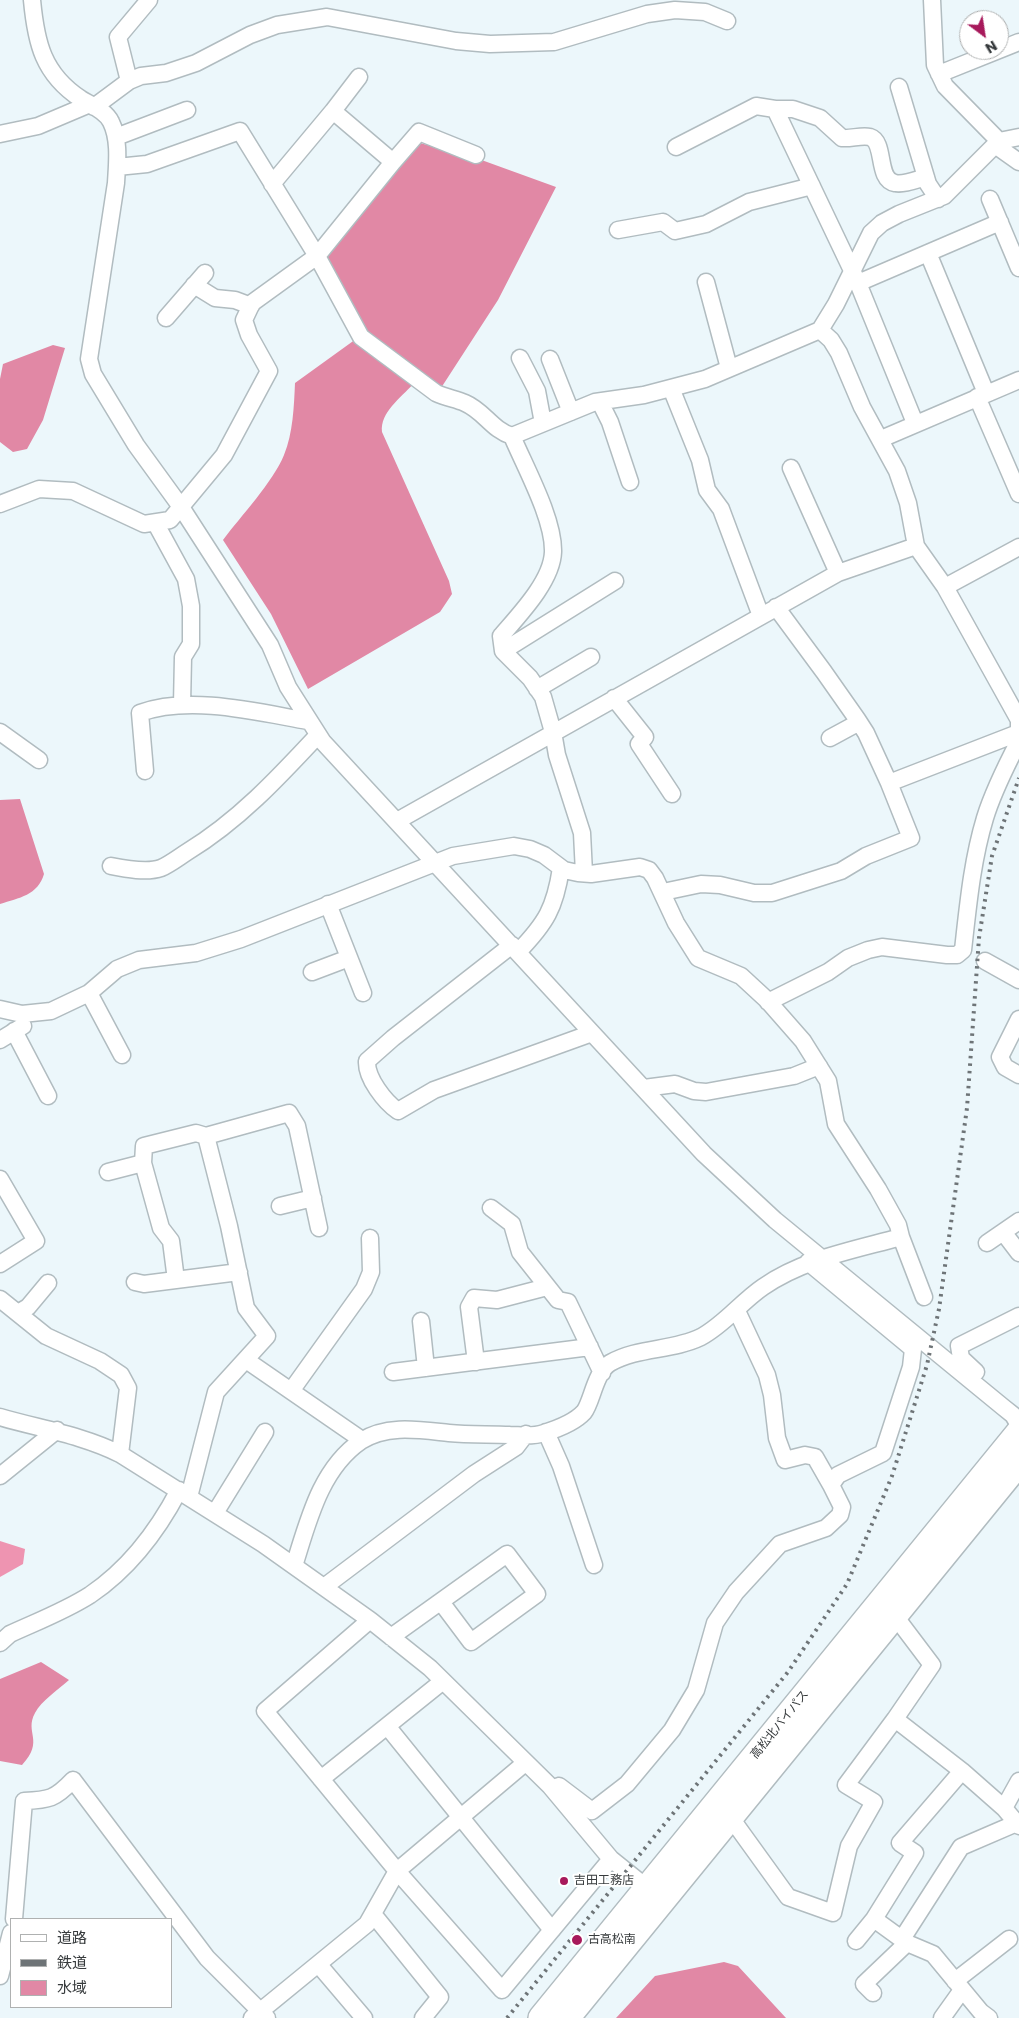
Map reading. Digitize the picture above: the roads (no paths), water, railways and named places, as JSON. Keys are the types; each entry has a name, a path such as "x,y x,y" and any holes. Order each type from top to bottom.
{"highway":[{"name":"高松北バイパス","path":"541,2018 1017,1424"},
{"name":"高松北バイパス","path":"567,2018 1019,1463"}],"street":[{"path":"32,0 34,29 40,52 66,89 111,121 116,137 117,167 89,359 93,374 136,445 180,507 270,645 288,687 308,721 318,735 704,1154 775,1220 815,1261 913,1349 911,1367 884,1453 838,1475 831,1486"},
{"path":"129,81 118,37 149,0"},
{"path":"932,0 935,65 945,86 997,143 1019,162"},
{"path":"0,134 38,126 92,106 129,81 141,76 166,73 196,64 250,35 277,25 327,17 456,41 490,44 554,42 647,14 675,10 705,12 727,21"},
{"path":"939,74 1019,42"},
{"path":"272,184 359,77"},
{"path":"899,87 926,177 938,199"},
{"path":"676,147 696,145 756,106 793,110 820,118 842,138 852,140 870,137 875,141 886,175 890,181 896,184 926,177"},
{"path":"775,109 855,277 915,423"},
{"path":"116,137 186,110"},
{"path":"332,111 393,162"},
{"path":"117,167 146,164 240,131 317,256 361,337 436,393 450,400 464,402 479,412 500,432 512,436 600,402 644,396 705,379 820,330 855,277 871,234 882,223 944,196 997,143 1019,137"},
{"path":"0,504 39,489 73,491 109,506 144,524 156,524 170,520 224,455 269,370 249,335 244,320 251,306 317,256 419,132 476,155"},
{"path":"618,230 663,222 675,231 706,224 749,202 812,186"},
{"path":"990,199 1019,268"},
{"path":"855,277 928,253 1000,222"},
{"path":"928,253 1019,494"},
{"path":"166,318 199,279 216,298 235,300 251,306"},
{"path":"706,282 729,368"},
{"path":"768,1002 828,972 848,958 868,950 882,947 957,955 963,950 972,874 985,818 1002,773 1018,739 1019,720 944,587 916,546 903,484 881,438 862,407 839,353 831,340 820,330"},
{"path":"520,358 537,391 544,423"},
{"path":"550,359 571,412"},
{"path":"881,438 1019,380"},
{"path":"671,388 700,460 706,490 721,509 761,616"},
{"path":"600,402 610,422 630,482"},
{"path":"512,436 545,514 551,532 553,553 546,574 531,600 501,636 503,651 530,678 542,697 553,732 557,755 582,833 584,873"},
{"path":"791,468 838,574"},
{"path":"156,524 186,579 191,606 191,644 183,658 182,705"},
{"path":"397,821 776,607 838,574 916,546"},
{"path":"944,587 1019,547"},
{"path":"503,651 615,581"},
{"path":"663,892 701,884 720,885 754,893 772,893 841,871 866,856 911,838 866,733 776,607"},
{"path":"537,689 591,657"},
{"path":"614,698 645,737 639,744 672,794"},
{"path":"144,771 140,713 153,708 182,705 242,709 308,721"},
{"path":"830,738 854,726 857,720"},
{"path":"0,732 39,760"},
{"path":"111,866 128,870 160,868 194,848 222,829 274,783 318,735"},
{"path":"889,783 1018,739"},
{"path":"0,1010 22,1014 51,1011 89,993 117,969 139,960 196,953 241,939 453,856 514,846 544,855 561,868 584,873 640,867 649,870 663,892 676,923 698,958 741,976 768,1002 803,1042 819,1066 828,1082 836,1124 878,1189 898,1225 924,1297"},
{"path":"561,868 552,909 535,935 393,1038 367,1061 366,1069 389,1104 398,1111 434,1090 592,1033"},
{"path":"328,904 363,993"},
{"path":"312,972 349,958"},
{"path":"985,962 1019,980"},
{"path":"89,993 122,1055"},
{"path":"35,1013 23,1026 7,1036 48,1096"},
{"path":"1019,1020 1000,1057 1005,1067 1019,1074"},
{"path":"644,1088 675,1084 694,1091 706,1092 794,1076 819,1066"},
{"path":"176,1280 171,1241 161,1228 142,1163 144,1146 196,1133 206,1136 289,1113 297,1126 319,1228"},
{"path":"0,1643 10,1634 90,1595 144,1547 184,1494 216,1392 267,1336 246,1308 206,1136"},
{"path":"108,1172 142,1163"},
{"path":"0,1179 36,1241 0,1264"},
{"path":"280,1206 313,1198"},
{"path":"491,1208 512,1224 520,1252 558,1300 568,1302 602,1373"},
{"path":"987,1243 1019,1220"},
{"path":"1003,1232 1019,1253"},
{"path":"294,1566 314,1506 328,1478 343,1455 362,1440 382,1431 398,1430 526,1434 546,1432 569,1423 584,1411 591,1390 608,1364 628,1354 700,1337 737,1311 761,1288 790,1270 815,1261 901,1237"},
{"path":"290,1391 364,1288 371,1272 370,1238"},
{"path":"815,1261 1017,1424"},
{"path":"135,1282 144,1284 239,1272"},
{"path":"18,1313 28,1307 48,1283"},
{"path":"476,1362 470,1307 474,1298 497,1300 548,1287"},
{"path":"0,1299 46,1336 100,1361 121,1375 128,1388 120,1454"},
{"path":"550,1786 559,1786 592,1811 627,1784 672,1730 696,1690 715,1623 736,1592 780,1544 826,1528 840,1515 842,1507 815,1457 805,1455 786,1460 777,1438 772,1394 767,1375 737,1311"},
{"path":"1017,1424 1011,1405 961,1358 959,1346 1019,1316"},
{"path":"421,1321 426,1368"},
{"path":"393,1372 590,1347"},
{"path":"246,1360 362,1440"},
{"path":"0,1417 57,1430 120,1454 215,1513 370,1620 443,1681 550,1786 611,1859 647,1888"},
{"path":"0,1476 57,1430"},
{"path":"215,1513 265,1432"},
{"path":"546,1432 561,1466 594,1565"},
{"path":"324,1587 474,1474 516,1446 526,1434"},
{"path":"391,1637 507,1554 537,1594 471,1642 441,1602"},
{"path":"730,1818 788,1897 833,1913 849,1846 874,1802 846,1785 932,1665 894,1616"},
{"path":"370,1620 265,1711 397,1871 502,1990 611,1859"},
{"path":"321,1779 443,1681"},
{"path":"873,1993 864,1984 905,1941 961,1847 1018,1823 962,1771 895,1718"},
{"path":"387,1726 552,1930"},
{"path":"14,1918 24,1801 49,1800 61,1793 73,1780 207,1958 260,2016 367,1924 397,1871 525,1763"},
{"path":"856,1941 874,1919 915,1853 900,1843 962,1771"},
{"path":"1004,1808 1019,1782"},
{"path":"373,1914 440,1997 423,2018"},
{"path":"874,1919 905,1941 933,1954 980,2012 989,2018"},
{"path":"0,1976 10,1937"},
{"path":"942,2018 959,1986 1009,1939"},
{"path":"319,1965 364,2018"}],"water":[{"path":"420,143 476,158 556,187 498,300 441,388 366,336 324,260"},
{"path":"356,339 413,384 397,400 384,418 382,432 449,581 452,594 440,612 308,689 271,614 223,540 265,487 284,455 291,429 295,383"},
{"path":"53,345 65,348 43,420 27,449 13,452 0,442 0,379 3,364"},
{"path":"20,799 44,874 37,887 27,895 0,904 0,800"},
{"path":"41,1662 69,1680 46,1700 35,1713 32,1720 32,1749 22,1765 0,1761 0,1679"},
{"path":"724,1962 738,1966 786,2018 616,2018 655,1976"}],"railway":[{"path":"507,2018 788,1672 847,1584 892,1476 927,1365 939,1309 967,1108 979,938 992,856 1019,778"}],"place":[{"name":"吉田工務店","path":"564,1881"},
{"name":"古高松南","path":"577,1940"}]}
